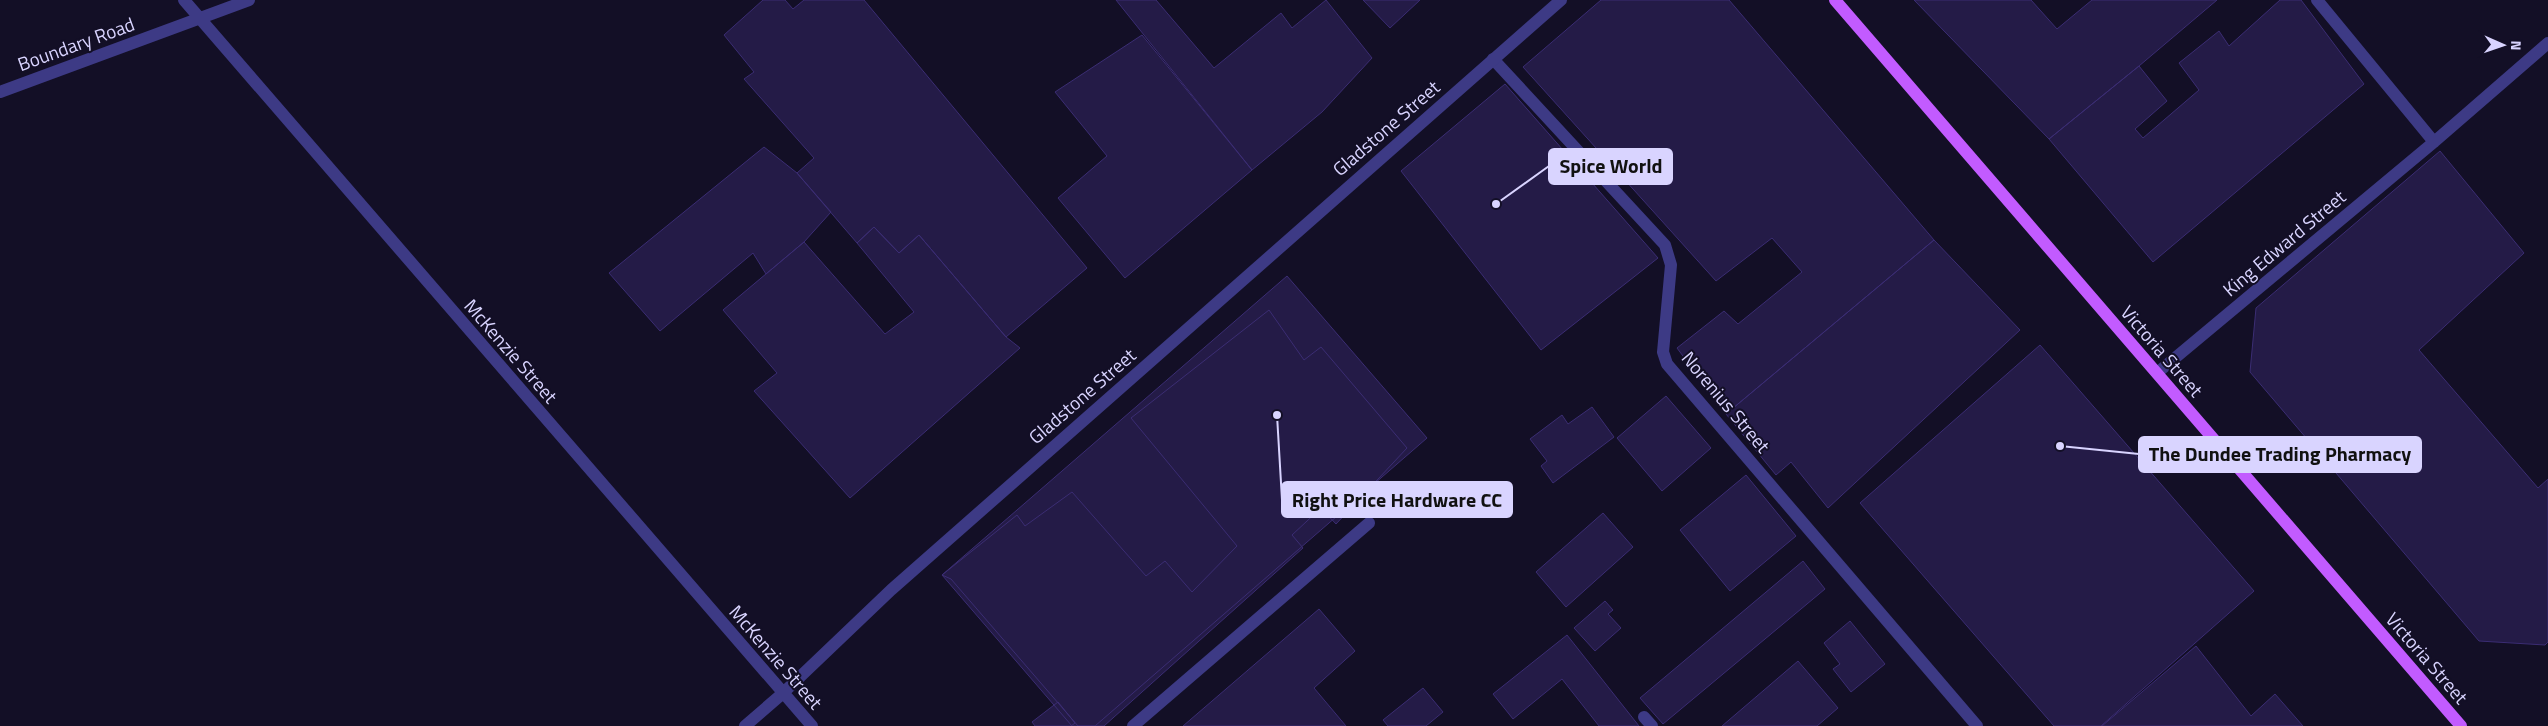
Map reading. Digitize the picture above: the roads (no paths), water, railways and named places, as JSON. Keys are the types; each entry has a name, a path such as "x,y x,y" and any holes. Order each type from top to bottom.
{"main road":[{"name":"Victoria Street","path":"1836,0 2462,726"}],"street":[{"name":"McKenzie Street","path":"184,0 198,19 782,694 812,726"},
{"name":"Boundary Road","path":"0,92 249,0"},
{"name":"Gladstone Street","path":"745,726 782,694 898,583 1562,0"},
{"path":"2317,0 2434,142"},
{"name":"King Edward Street","path":"2157,374 2434,142 2548,43"},
{"name":"Norenius Street","path":"1493,59 1665,245 1671,265 1663,352 1667,364 1977,726"},
{"path":"1134,726 1369,523"}],"place":[{"name":"Spice World","path":"1496,204"},
{"name":"Right Price Hardware CC","path":"1277,415"},
{"name":"The Dundee Trading Pharmacy","path":"2060,446"}]}
